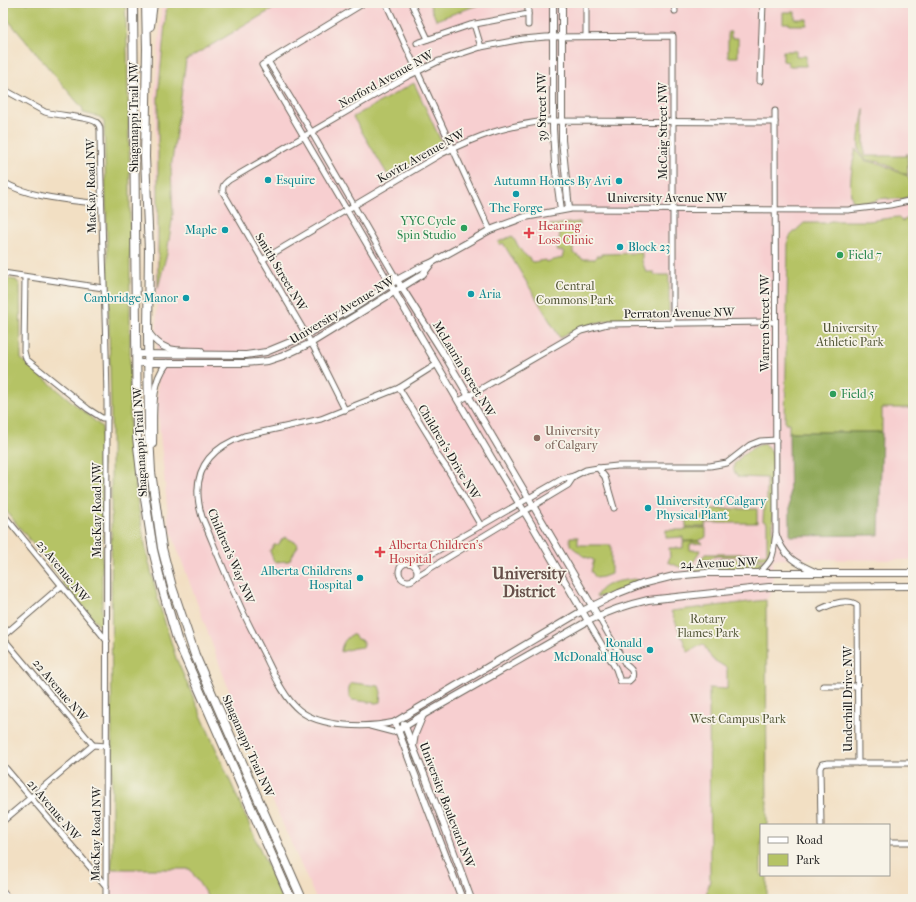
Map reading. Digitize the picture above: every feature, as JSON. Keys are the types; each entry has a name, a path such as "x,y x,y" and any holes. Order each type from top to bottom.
{"main road":[{"path":"130,3 131,28 134,38"},
{"name":"Shaganappi Trail NW","path":"133,3 137,437 141,474 152,543 162,587 184,657 292,899"},
{"name":"Shaganappi Trail NW","path":"146,3 147,49 145,157 149,250 149,435 151,472 162,548 172,587 195,655 302,899"},
{"path":"147,49 153,3"}],"street":[{"path":"268,61 364,3"},
{"path":"386,3 490,230"},
{"path":"411,3 428,39"},
{"path":"528,3 528,25"},
{"name":"39 Street NW","path":"553,3 552,121 555,164 561,210"},
{"name":"39 Street NW","path":"562,3 561,121 569,209"},
{"path":"586,3 586,36"},
{"path":"674,3 674,11"},
{"path":"760,81 763,3"},
{"path":"417,43 474,24 528,14"},
{"path":"474,24 481,47"},
{"name":"Norford Avenue NW","path":"222,188 229,180 417,72 439,61 481,47 523,39 553,36 673,36"},
{"name":"McCaig Street NW","path":"673,36 673,323"},
{"name":"McLaurin Street NW","path":"588,621 262,65 268,61 402,287 445,356 598,616"},
{"name":"MacKay Road NW","path":"3,89 45,112 97,122 100,130 103,288 106,321 107,418 106,899"},
{"name":"Warren Street NW","path":"759,572 770,562 773,556 776,534 775,111"},
{"name":"Kovitz Avenue NW","path":"262,260 452,148 495,131 522,124 552,121 775,122"},
{"path":"3,182 15,189 28,193 101,204"},
{"name":"Smith Street NW","path":"222,188 311,344 345,410"},
{"name":"University Avenue NW","path":"136,359 246,355 266,352 306,335 352,309 390,284 419,268 432,263 490,230 525,217 569,209 848,210 893,205 913,200"},
{"name":"University Avenue NW","path":"148,359 167,363 245,363 268,361 284,356 311,344 423,274 432,263"},
{"path":"3,273 103,288"},
{"path":"25,277 24,351 26,359 88,409 102,418 107,418"},
{"name":"Perraton Avenue NW","path":"459,401 581,331 607,324 776,322"},
{"path":"148,332 155,342 169,350 210,352 222,355"},
{"path":"151,472 153,461 154,396 158,376 167,363"},
{"name":"Children's Way NW","path":"399,730 393,732 365,725 326,722 310,717 298,709 288,697 270,667 234,593 202,518 198,487 202,468 215,451 223,446 244,436 321,419 345,410 399,388 437,364"},
{"name":"Children's Drive NW","path":"399,388 431,440 436,453 482,526"},
{"path":"574,476 568,485 412,580 402,579 399,574 401,565 404,563 421,560 562,479 574,476 586,470 617,466 710,466 728,463 750,446 760,441 776,440"},
{"path":"598,468 605,477 614,508"},
{"name":"23 Avenue NW","path":"3,514 107,640"},
{"name":"Warren Street NW","path":"776,534 780,546 787,555 798,565 819,574"},
{"path":"410,562 415,565 417,570 414,578"},
{"name":"24 Avenue NW","path":"395,722 582,611 630,589 674,576 706,573 759,572 819,574 913,573"},
{"path":"3,637 61,586"},
{"path":"399,730 588,621 612,610 648,600 767,587 913,586"},
{"name":"Underhill Drive NW","path":"821,609 830,604 852,602 857,605 858,763 913,763"},
{"path":"588,621 616,669 620,681 629,681 632,678 633,673 626,665 598,616"},
{"name":"22 Avenue NW","path":"3,637 93,745"},
{"path":"823,686 858,686"},
{"path":"412,747 415,734 423,715"},
{"name":"University Boulevard NW","path":"402,719 441,817 471,899"},
{"name":"Children's Way NW","path":"365,725 395,722"},
{"name":"University Boulevard NW","path":"395,722 462,899"},
{"path":"3,821 93,745 107,746"},
{"path":"821,824 820,768 822,764 858,763"},
{"name":"21 Avenue NW","path":"3,765 106,886"},
{"path":"890,842 913,842"},
{"path":"3,892 9,899"}],"shaded area":[{"name":"University of Calgary","path":"162,3 913,3 913,560 773,559 773,587 766,600 767,824 760,824 760,876 767,876 767,899 316,899 254,759 169,526 158,413 155,95"},
{"path":"111,869 190,869 209,899 111,899"}],"green space":[{"path":"3,3 125,3 130,190 130,434 137,499 146,550 158,600 176,658 282,899 209,899 190,869 111,869 111,410 104,122 100,117 83,113 83,109 3,14"},
{"path":"167,3 283,3 186,60 171,169 173,214 167,253 158,288 158,97"},
{"path":"429,3 494,3 475,6 436,20"},
{"path":"783,12 795,12 795,19 807,19 807,25 789,25 789,23 783,23"},
{"path":"728,32 731,32 731,38 738,38 738,57 728,57"},
{"path":"783,51 796,51 796,56 806,56 806,66 788,66 788,62 783,61"},
{"path":"414,83 442,145 389,177 353,117"},
{"path":"864,108 864,156 906,156 907,153 908,175 881,162 867,160 861,155 859,149 859,135"},
{"path":"856,149 861,157 866,161 881,164 908,176 912,188 910,195 904,199 888,198 858,203 853,201 851,197 851,183 853,160"},
{"name":"University Athletic Park","path":"913,216 913,408 882,408 882,432 789,432 789,423 785,423 788,242 790,236 804,223 869,221 897,217 902,221"},
{"name":"Central Commons Park","path":"580,222 580,225 578,225 576,241 573,242 573,253 583,259 595,259 596,256 602,256 602,254 642,253 642,261 646,272 654,272 654,275 669,275 669,311 664,318 620,319 597,323 585,326 560,338 503,243 500,245 498,242 512,236 522,252 533,262 546,260 546,262 562,258 564,251 557,251 561,228 551,228 550,225"},
{"path":"3,278 16,280 20,285 21,359 102,427 102,629 63,584 62,580 3,507"},
{"path":"789,432 882,432 879,535 790,536"},
{"path":"764,444 771,450 773,457 773,546 769,558 717,556 699,562 705,554 767,554 767,523 763,521 764,504 767,502 767,478 738,477 734,471 734,464 744,454 756,446"},
{"path":"708,509 757,509 757,523 706,523 706,527 686,527 686,516 707,516"},
{"path":"686,528 706,528 706,537 701,540 692,541 683,541 683,537 666,538 666,530 686,530"},
{"path":"285,537 297,543 298,546 289,561 274,562 270,551 274,545 279,544"},
{"path":"570,537 578,537 578,545 611,545 611,574 596,578 591,571 594,560 583,556 570,545"},
{"path":"700,541 703,543 690,544 690,550 700,550 698,555 688,567 681,567 668,562 670,557 669,548 683,548 683,542"},
{"path":"722,559 758,560 766,562 755,569 688,571 696,565"},
{"path":"634,579 638,580 618,591 596,597 602,588 607,585"},
{"name":"West Campus Park","path":"766,600 767,824 760,824 760,876 767,876 767,899 705,899 710,880 709,688 727,689 727,668 712,659 703,644 688,652 671,611"},
{"path":"351,635 354,635 357,639 362,640 364,647 341,652 344,642"},
{"path":"354,683 379,686 381,692 380,702 376,703 352,700 349,694 349,688 350,684"}],"place":[{"name":"Esquire","path":"268,180"},
{"name":"Autumn Homes By Avi","path":"619,181"},
{"name":"The Forge","path":"516,194"},
{"name":"YYC Cycle Spin Studio","path":"464,228"},
{"name":"Maple","path":"225,230"},
{"name":"Hearing Loss Clinic","path":"529,233"},
{"name":"Block 23","path":"620,247"},
{"name":"Field 7","path":"840,255"},
{"name":"Aria","path":"471,294"},
{"name":"Cambridge Manor","path":"186,298"},
{"name":"Field 5","path":"833,394"},
{"name":"University of Calgary","path":"537,438"},
{"name":"University of Calgary Physical Plant","path":"648,508"},
{"name":"Alberta Children's Hospital","path":"380,552"},
{"name":"Alberta Childrens Hospital","path":"360,578"},
{"name":"Ronald McDonald House","path":"650,650"}],"district":[{"name":"University District","path":"529,582"}],"park label":[{"name":"Rotary Flames Park","path":"708,626"}]}
